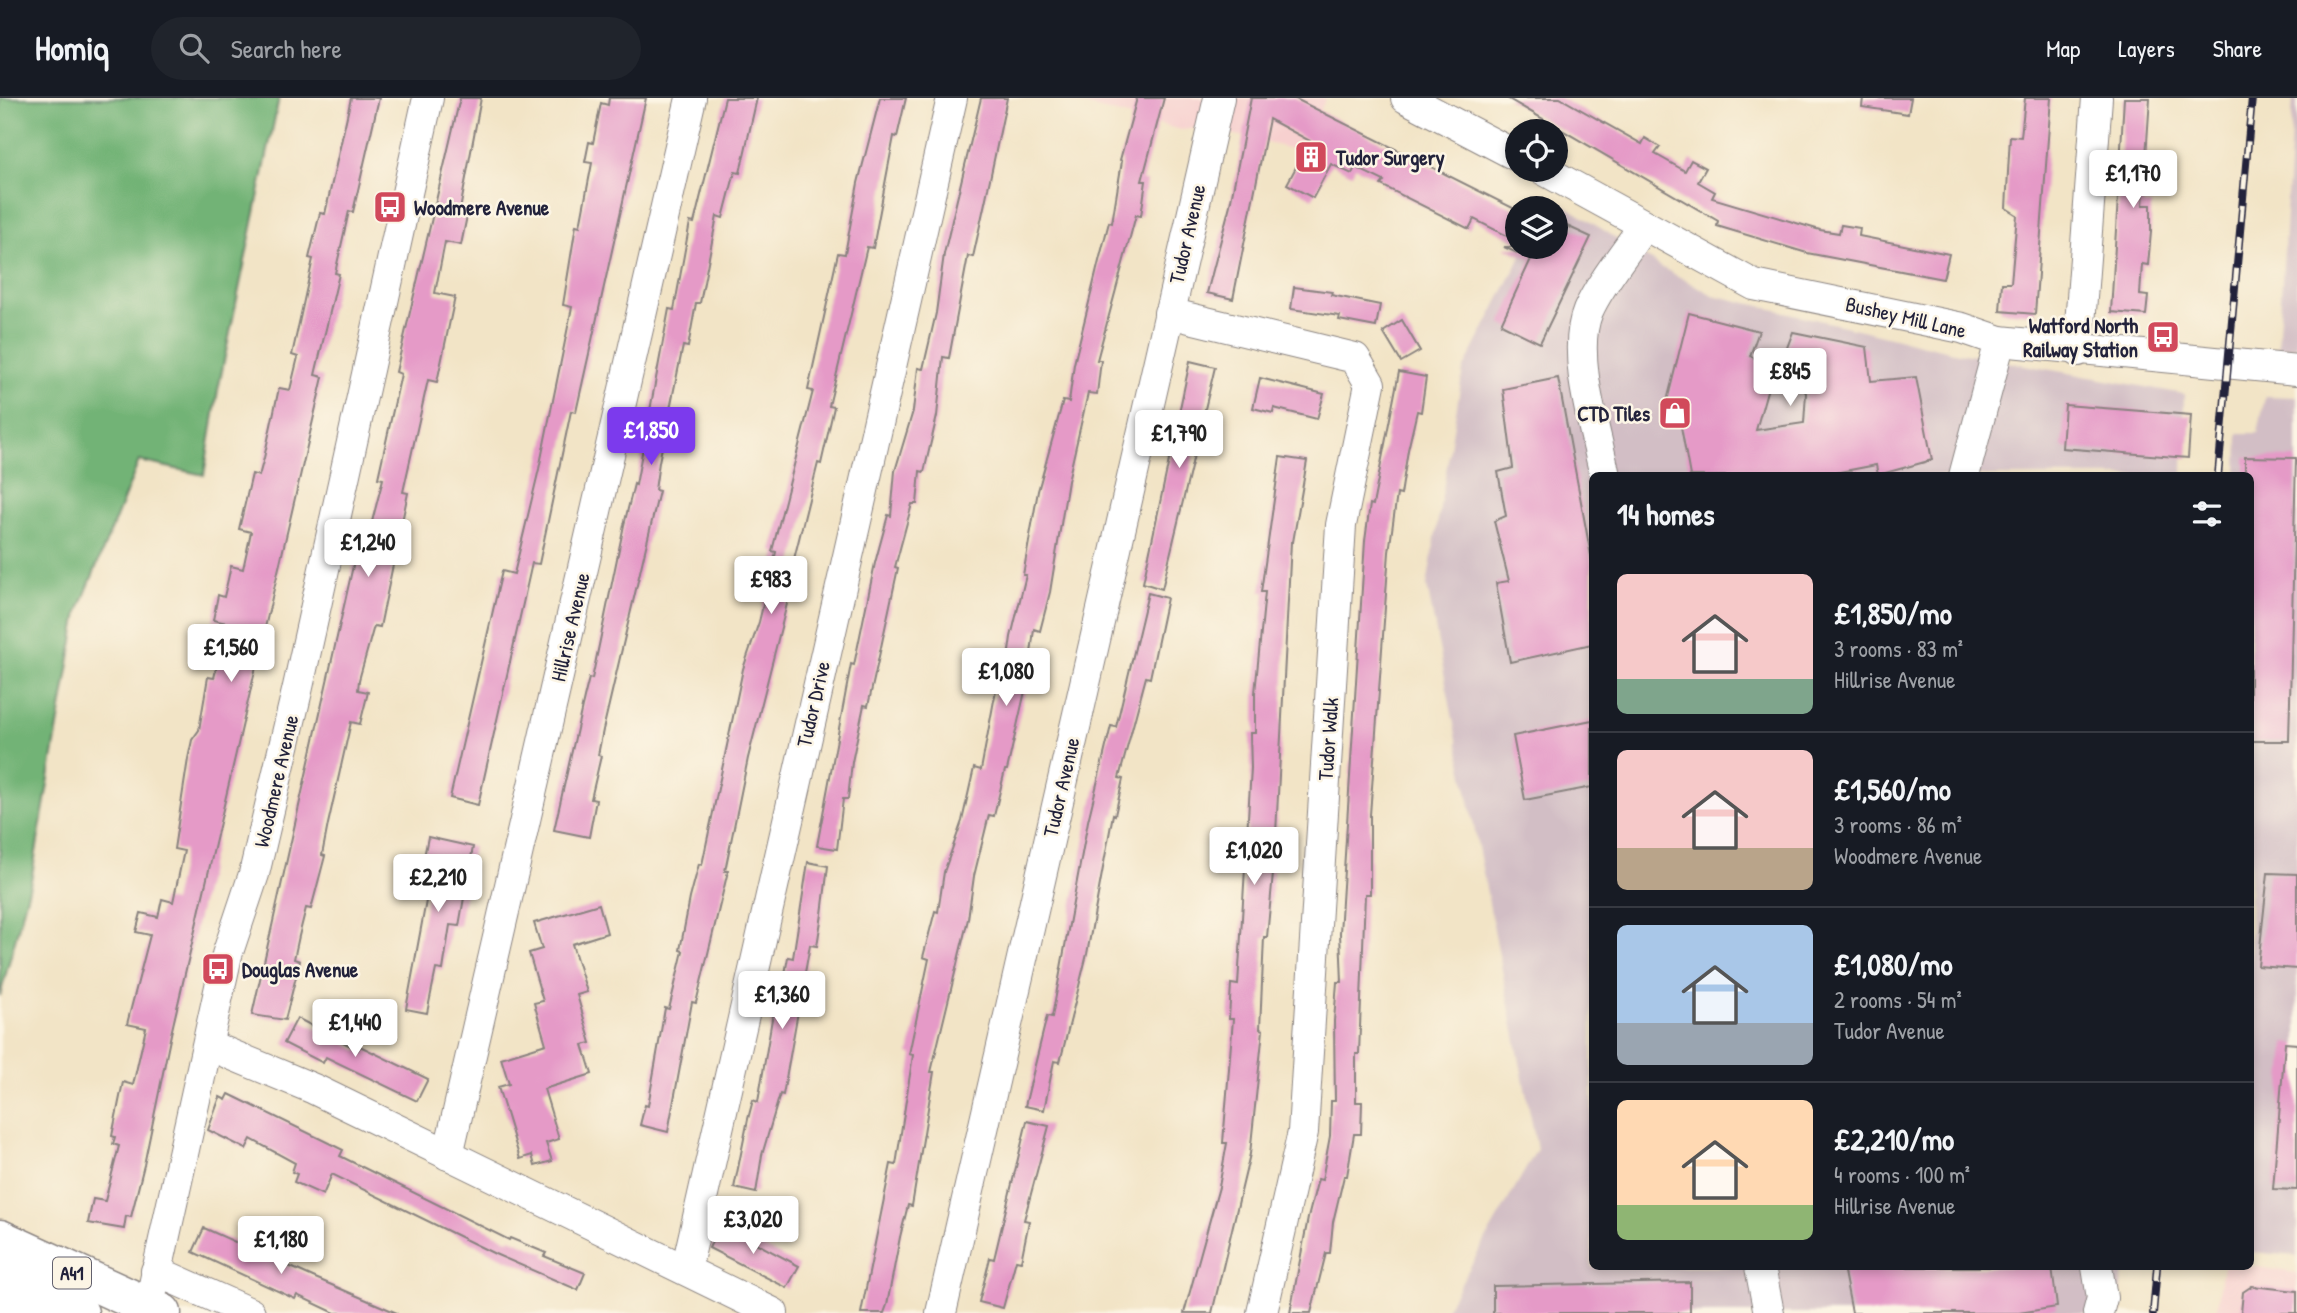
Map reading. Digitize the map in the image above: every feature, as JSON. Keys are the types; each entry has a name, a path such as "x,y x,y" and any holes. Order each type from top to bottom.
{"highway":[{"name":"A41","path":"0,1239 152,1301"},
{"name":"A41","path":"0,1275 79,1313"}],"street":[{"name":"Woodmere Avenue","path":"152,1301 176,1175 187,1168 202,1111 210,1071 207,1049 227,955 254,874 298,687 428,98"},
{"name":"Hillrise Avenue","path":"449,1155 691,98"},
{"name":"Tudor Drive","path":"686,1270 952,98"},
{"name":"Tudor Avenue","path":"941,1313 1219,98"},
{"path":"1406,98 1505,150"},
{"path":"2078,351 2097,98"},
{"name":"Bushey Mill Lane","path":"1566,182 1754,285 1962,328 2000,341 2078,351 2297,370"},
{"path":"1604,472 1583,365 1582,340 1588,311 1644,225"},
{"name":"Tudor Walk","path":"1168,313 1355,358 1370,384 1341,524 1303,1132 1262,1313"},
{"path":"1965,472 2000,341"},
{"path":"207,1049 314,1089 773,1313"},
{"path":"1761,1270 1769,1313"},
{"path":"2097,1270 2102,1298 2098,1313"},
{"path":"152,1301 250,1313"},
{"path":"0,1302 22,1313"}],"shaded area":[{"path":"1058,98 1326,98 1300,151 1227,133 1218,126 1181,130"},
{"path":"2293,98 2297,98 2297,347 2278,348"},
{"path":"1568,207 1661,267 1713,295 1958,353 2184,394 2183,472 1589,472 1589,1270 2124,1270 2117,1313 1444,1313 1537,1149 1427,586 1463,370 1520,259 1568,259"},
{"path":"2265,396 2297,397 2297,1256 2254,1252 2254,472 2237,472 2238,433 2258,433"},
{"path":"2254,1266 2297,1273 2297,1313 2216,1313 2223,1270 2254,1270"}],"green space":[{"path":"0,98 279,98 218,390 204,475 139,461 78,612 31,881 0,996"}],"building":[{"path":"351,98 379,98 353,212 349,211 335,273 339,274 315,375 323,377 171,1034 144,1165 131,1217 126,1216 124,1229 88,1223 93,1199 105,1201 119,1146 113,1144 115,1137 112,1136 123,1082 133,1085 146,1028 127,1024 150,935 136,932 141,913 158,917 162,899 173,902 184,851 174,849 188,759 192,740 199,730 208,677 214,678 227,623 213,620 218,595 224,597 231,566 243,569 251,532 239,529 252,474 259,476 279,388 290,390 298,357 292,355 313,259 309,258 320,213 325,214"},
{"path":"460,98 481,98 460,210 468,211 461,245 445,242 435,293 455,297 437,382 428,380 403,492 408,493 380,627 374,626 359,680 358,690 368,692 360,724 351,722 328,824 322,855 325,856 311,909 306,908 299,936 294,959 300,961 285,1020 252,1015 357,548 365,549 383,479 378,478 401,374 396,372"},
{"path":"609,98 646,98 576,412 571,411 539,564 532,563 478,805 450,798 502,571 514,574 539,469 572,307 563,305 576,225 580,226 592,163 585,162 589,142 593,143 601,103 608,105"},
{"path":"725,98 757,98 740,173 735,172 723,218 717,216 700,303 696,303 688,347 683,346 659,462 655,490 659,491 598,755 601,756 591,799 596,800 589,837 554,830 589,678 592,679 624,525 634,484 636,485 669,309 674,310 690,222 694,223"},
{"path":"880,98 906,98 897,137 894,136 873,248 867,247 829,406 834,407 821,464 818,463 790,575 794,576 748,758 725,871 728,871 696,1003 692,1002 668,1132 640,1125 645,1105 648,1106 665,1008 669,1009 683,951 680,950 690,898 699,864 702,865 743,669 759,622 776,552 772,551 813,391 808,390 838,253 845,254 858,183"},
{"path":"981,98 1007,98 986,198 973,257 968,256 949,358 943,357 937,416 924,472 920,471 917,504 912,504 895,567 898,568 878,661 868,706 864,705 852,762 848,799 843,799 837,849 817,846 851,664 854,665 875,563 888,515 891,516 895,471 913,411 918,368 923,369 936,313 944,254"},
{"path":"1137,98 1164,98 1142,181 1146,181 1141,216 1136,215 1097,360 1101,360 1097,394 1088,393 1068,481 1050,592 1040,631 1034,629 1028,678 1007,770 994,816 989,815 974,876 968,919 931,1072 934,1072 912,1206 908,1205 887,1305 884,1313 861,1313 891,1164 896,1165 913,1055 909,1054 929,959 923,957 935,911 938,912 944,872 962,821 974,768 981,770 998,679 1005,680 1011,637 1026,575 1023,575 1038,491 1063,401 1069,402 1074,364 1109,222 1112,223 1122,161 1120,160"},
{"path":"1251,98 1294,98 1505,204 1505,235 1474,219 1469,229 1381,185 1384,181 1355,167 1352,174 1331,164 1313,198 1287,184 1310,141 1269,119 1233,299 1207,293 1230,205"},
{"path":"1507,98 1560,98 1642,144 1645,138 1660,147 1655,154 1685,171 1691,160 1706,168 1698,182 1715,192 1712,198 1820,230 1839,233 1841,225 1860,228 1859,236 1949,254 1943,279 1807,253 1717,226 1718,221 1568,134 1568,119 1543,119"},
{"path":"1863,98 1911,98 1908,114 1862,107"},
{"path":"2025,98 2051,98 2035,314 2000,311 2002,283 2011,283 2017,215 2006,208 2010,136 2021,137"},
{"path":"2124,98 2150,98 2146,157 2158,157 2157,174 2145,173 2143,205 2151,205 2151,232 2148,265 2142,264 2140,295 2148,296 2146,315 2111,312"},
{"path":"1568,226 1591,237 1540,343 1501,324 1531,259 1568,259"},
{"path":"1294,287 1332,292 1331,295 1380,305 1376,327 1339,320 1340,316 1291,309"},
{"path":"1689,313 1759,331 1750,356 1774,366 1756,430 1804,423 1806,393 1785,353 1793,332 1867,347 1871,381 1916,377 1932,460 1889,472 1877,472 1876,465 1840,472 1689,472 1680,421 1663,417"},
{"path":"1402,320 1420,351 1401,362 1383,332"},
{"path":"1190,361 1215,367 1162,589 1143,583"},
{"path":"1399,372 1426,377 1421,412 1417,411 1408,450 1401,495 1397,494 1389,552 1370,815 1370,894 1365,894 1359,1054 1356,1054 1356,1102 1362,1102 1361,1134 1354,1134 1347,1176 1344,1176 1333,1222 1330,1253 1326,1253 1311,1313 1290,1313 1308,1218 1318,1179 1322,1180 1330,1136 1331,1101 1335,1101 1334,1021 1337,982 1342,982 1340,933 1365,541 1370,504 1373,505"},
{"path":"1260,378 1324,394 1317,419 1274,408 1273,413 1253,408"},
{"path":"1558,378 1589,545 1589,645 1510,662 1496,583 1509,581 1494,521 1506,516 1498,472 1513,468 1503,389"},
{"path":"2065,405 2191,415 2188,458 2062,448"},
{"path":"1280,457 1307,461 1291,542 1275,853 1267,937 1264,937 1260,1029 1263,1030 1250,1154 1212,1313 1184,1313 1219,1187 1227,1143 1223,1143 1233,1019 1229,1019 1231,984 1238,985 1251,768 1250,733 1255,733 1255,693 1265,592 1261,592"},
{"path":"2245,457 2296,458 2289,741 2254,741 2254,472 2245,472"},
{"path":"1148,593 1167,598 1150,678 1146,677 1119,778 1123,779 1115,815 1113,814 1087,954 1060,1062 1054,1061 1044,1110 1025,1106 1047,1016 1052,1017 1088,821 1111,726 1116,727"},
{"path":"1589,721 1589,788 1525,800 1513,736"},
{"path":"428,837 473,847 459,926 450,925 443,970 436,969 427,1013 406,1009 431,874 421,872"},
{"path":"808,862 828,866 817,946 810,945 783,1095 780,1094 762,1155 756,1193 734,1188 753,1100 758,1102 774,1007 779,1008 788,957 793,958"},
{"path":"2268,873 2297,874 2297,969 2258,966"},
{"path":"599,904 607,933 572,944 587,992 577,995 591,1043 583,1045 592,1074 544,1089 559,1139 546,1143 552,1161 535,1166 532,1155 520,1159 498,1087 509,1084 501,1058 546,1044 534,1003 543,1001 529,953 542,949 534,923"},
{"path":"297,1018 358,1050 360,1046 428,1079 417,1101 326,1057 323,1063 284,1043"},
{"path":"2285,1043 2297,1044 2297,1190 2273,1189"},
{"path":"229,1094 343,1150 340,1156 509,1240 510,1238 546,1253 544,1256 585,1273 578,1290 495,1254 332,1174 323,1195 294,1182 297,1174 292,1172 295,1163 251,1139 246,1149 208,1130 220,1097 226,1100"},
{"path":"1027,1121 1049,1126 1024,1220 1029,1221 1021,1261 1016,1260 1003,1308 979,1302 990,1258 994,1259"},
{"path":"720,1224 799,1266 787,1288 709,1248"},
{"path":"204,1228 397,1313 335,1313 297,1295 295,1299 193,1252"},
{"path":"1844,1270 2052,1270 2057,1307 2019,1313 1852,1313"},
{"path":"1690,1282 1690,1313 1493,1313 1493,1286"},
{"path":"2252,1286 2297,1291 2297,1313 2241,1313 2243,1292"}],"railway":[{"path":"2218,472 2252,98"},
{"path":"2153,1313 2157,1270"}],"place":[{"name":"Tudor Surgery","path":"1311,157"},
{"name":"Woodmere Avenue","path":"390,207"},
{"name":"Watford North Railway Station","path":"2163,337"},
{"name":"CTD Tiles","path":"1675,413"},
{"name":"Douglas Avenue","path":"218,969"}]}
